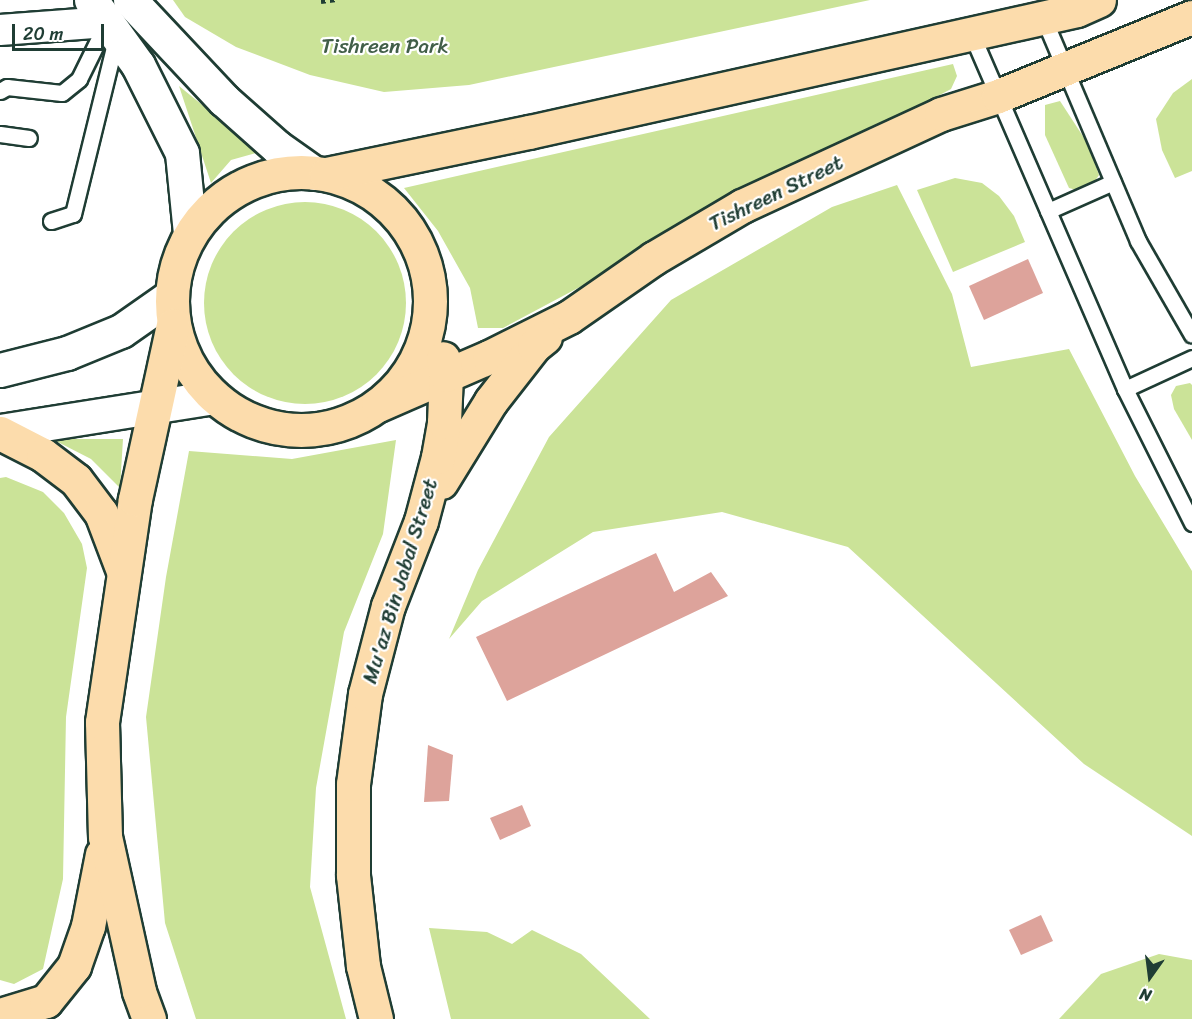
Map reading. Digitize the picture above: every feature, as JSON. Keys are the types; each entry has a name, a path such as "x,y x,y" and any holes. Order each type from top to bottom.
{"main road":[{"path":"149,1019 136,981 105,837 102,722 124,573 172,310 177,263 190,233 216,204 248,183 285,173 319,173 529,132 1077,10 1099,0"},
{"path":"111,14 224,100 278,147 319,173 363,188 396,213 419,247 430,287 429,320 420,353 403,382 378,405 347,423 312,430 277,429 243,417 214,397 195,376 181,352 172,310"},
{"path":"111,14 183,153 190,233"},
{"name":"Tishreen Street","path":"378,405 489,357 569,317 654,258 742,206 941,114 998,96 1192,17"},
{"name":"Mu'az Bin Jabal Street","path":"376,1019 363,966 353,875 353,784 368,683 388,606 421,521 438,457 444,422 446,375 430,287"},
{"path":"0,370 67,353 172,310"},
{"path":"421,521 453,459 491,401 534,346 569,317"},
{"path":"0,432 214,397"},
{"path":"0,432 43,455 76,480 101,513 124,573"},
{"path":"0,1015 46,1001 74,966 88,926 105,837"}],"street":[{"path":"0,30 111,14"}],"lane":[{"path":"0,91 7,87 62,93 79,79 111,14"},
{"path":"51,221 73,214 111,14"},
{"path":"1043,17 1138,241 1192,335"},
{"path":"971,33 1125,389 1192,524"},
{"path":"0,134 29,138"},
{"path":"1048,211 1113,182"},
{"path":"1125,389 1192,358"}],"path":[{"path":"321,2 338,0"}],"green space":[{"name":"Tishreen Park","path":"173,0 870,0 469,85 384,92 310,75 236,47 185,17"},
{"path":"953,64 957,76 951,89 503,328 478,328 470,288 438,231 404,188"},
{"path":"1192,79 1192,171 1175,178 1162,150 1156,119 1173,93"},
{"path":"179,86 260,152 231,160 211,183"},
{"path":"1060,101 1088,144 1099,175 1091,187 1080,191 1069,188 1045,135 1045,105"},
{"path":"955,178 982,183 999,196 1014,216 1025,242 953,272 917,190"},
{"path":"897,185 952,294 971,367 1069,349 1135,476 1192,571 1192,836 1084,764 848,547 722,512 593,532 482,601 449,639 478,570 549,437 671,300 832,207"},
{"path":"315,202 325,203 353,213 377,231 399,264 405,283 405,323 399,342 377,375 344,397 325,403 295,404 285,403 257,393 233,375 211,342 205,323 204,293 205,283 215,255 233,231 266,209 285,203"},
{"path":"1190,383 1192,385 1192,440 1174,409 1171,395 1176,386"},
{"path":"52,439 123,439 120,488 91,459"},
{"path":"396,440 383,534 344,632 316,788 310,887 346,1019 196,1019 165,923 146,717 166,577 189,451 292,459"},
{"path":"6,477 43,492 64,513 82,544 87,568 66,717 63,879 43,969 14,984 0,980 0,478"},
{"path":"429,928 487,932 512,944 532,930 581,954 650,1019 451,1019"},
{"path":"1159,954 1192,960 1192,1019 1059,1019 1101,974"}],"building":[{"path":"1028,259 1043,293 984,320 969,286"},
{"path":"656,553 674,592 711,572 728,596 507,701 476,637"},
{"path":"428,745 453,755 449,801 424,802"},
{"path":"522,805 531,826 500,840 490,818"},
{"path":"1041,915 1053,941 1021,955 1009,930"}]}
